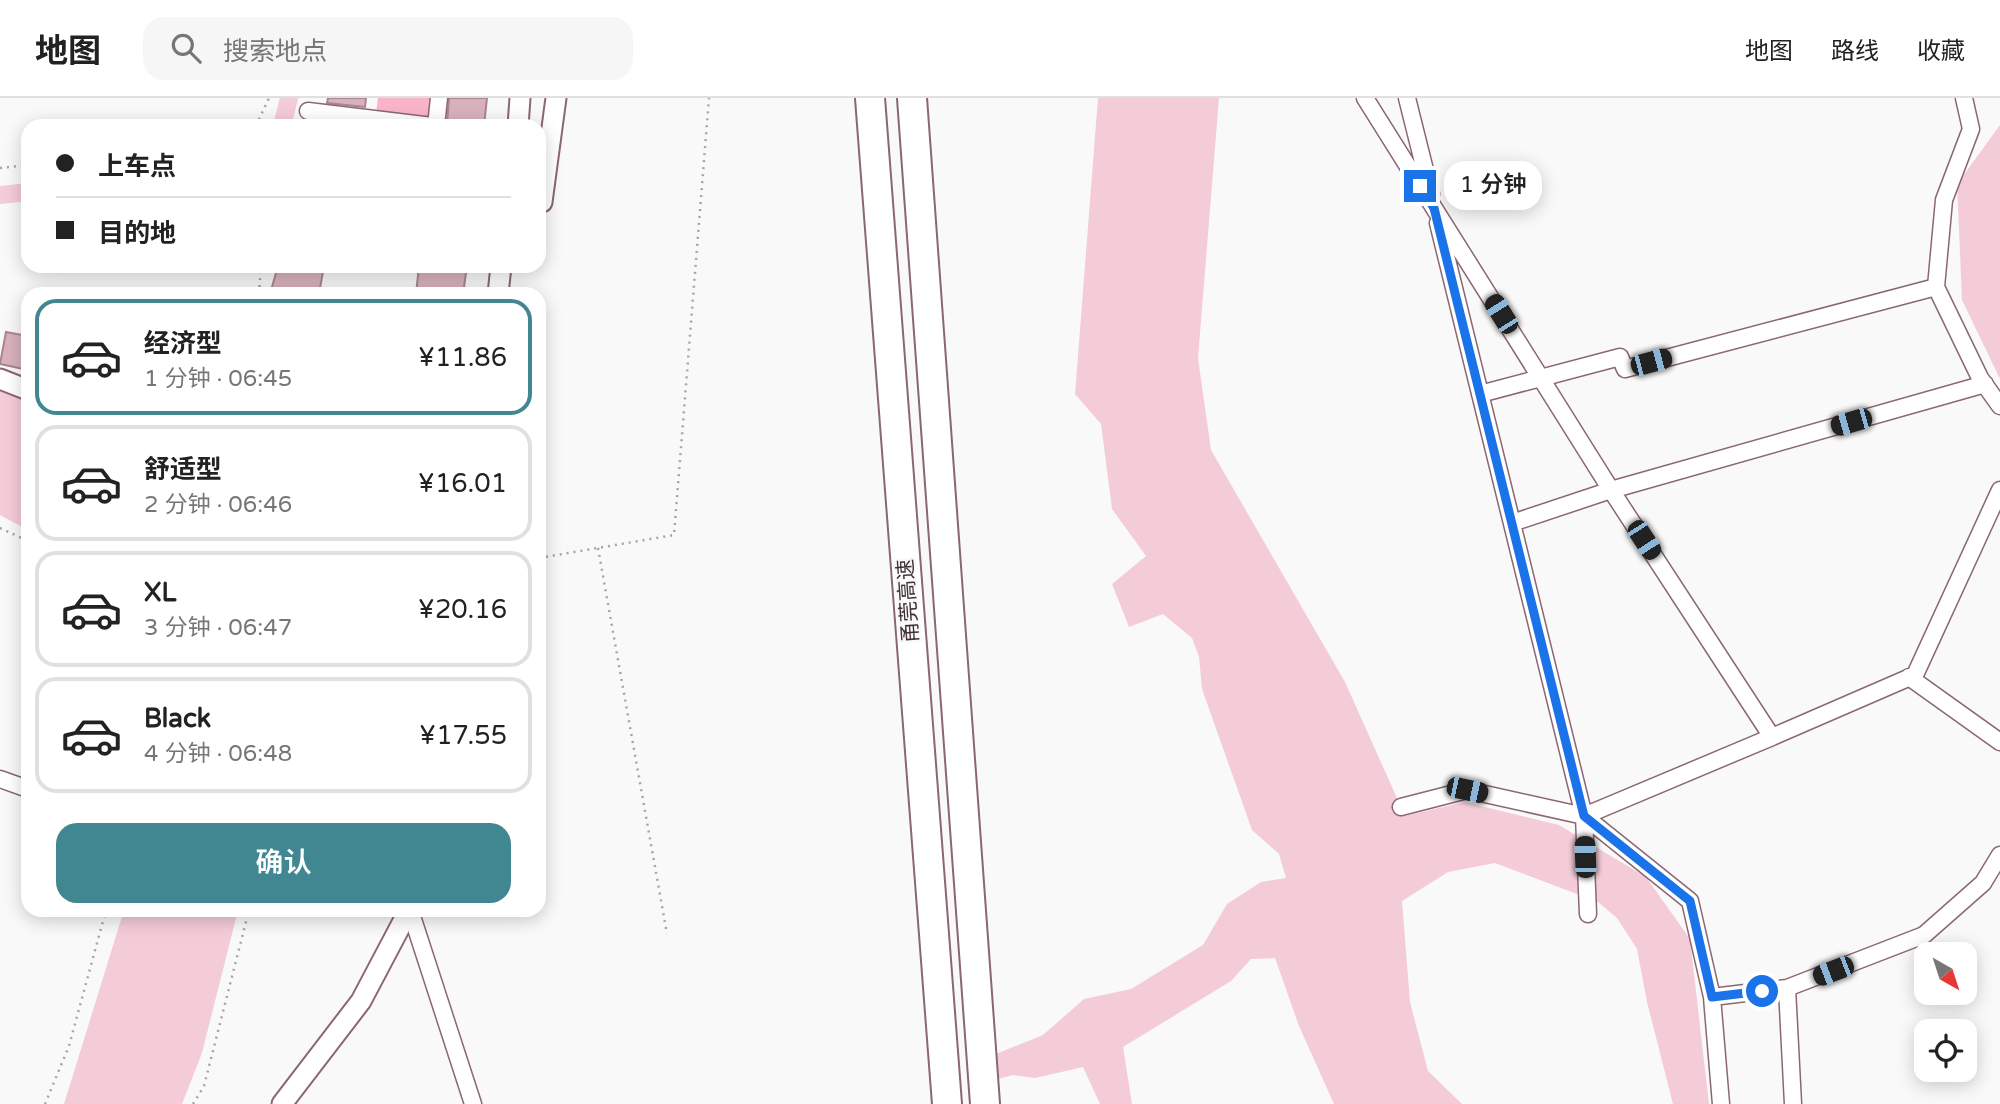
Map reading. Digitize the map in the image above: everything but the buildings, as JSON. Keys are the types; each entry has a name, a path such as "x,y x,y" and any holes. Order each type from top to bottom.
{"highway":[{"name":"甬莞高速","path":"870,98 947,1104"},
{"name":"甬莞高速","path":"912,98 985,1104"}],"street":[{"path":"435,119 439,98"},
{"path":"518,119 520,98"},
{"path":"546,172 556,98"},
{"path":"1365,98 1611,489 1772,737"},
{"path":"1407,98 1584,816 1587,908"},
{"path":"1964,98 1971,129 1944,200 1936,286 1985,384 2000,405"},
{"path":"308,111 375,119"},
{"path":"1480,394 1620,357 1625,369 1936,286"},
{"path":"0,379 21,387"},
{"path":"1512,523 1611,489 1985,384"},
{"path":"1584,816 1915,675 2000,490"},
{"path":"1909,677 2000,742"},
{"path":"0,779 21,786"},
{"path":"1401,807 1467,790 1584,816 1690,901 1712,997 1721,1104"},
{"path":"1712,997 1787,988 1924,935 1983,883 2000,855"},
{"path":"282,1104 361,1000 405,917"},
{"path":"411,917 473,1104"},
{"path":"1787,988 1793,1104"}],"path":[{"path":"259,119 269,98"},
{"path":"546,557 674,535 709,98"},
{"path":"0,168 21,166"},
{"path":"0,528 21,538"},
{"path":"598,548 667,934"},
{"path":"45,1104 69,1046 104,917"},
{"path":"193,1104 204,1086 247,917"}],"shaded area":[{"path":"378,98 433,98 431,119 376,114"},
{"path":"1098,98 1219,98 1198,358 1211,450 1345,682 1405,816 1464,802 1559,825 1646,877 1690,939 1709,1104 1673,1104 1647,1002 1637,949 1617,918 1598,902 1495,863 1448,872 1402,901 1410,1002 1428,1071 1462,1104 1334,1104 1299,1026 1275,958 1251,959 1231,981 1123,1047 1132,1104 1100,1104 1083,1067 1035,1078 1013,1075 983,1083 986,1058 1043,1035 1084,999 1131,989 1203,945 1227,904 1261,882 1286,878 1279,854 1252,830 1202,689 1199,657 1192,638 1163,614 1129,627 1112,584 1146,556 1112,509 1101,424 1075,394"},
{"path":"2000,125 2000,379 1962,300 1957,184"},
{"path":"0,388 21,398 21,526 0,515"},
{"path":"122,917 236,917 202,1053 182,1104 64,1104"}],"waterway":[{"path":"284,119 289,98"},
{"path":"0,195 21,193"}],"route":[{"path":"1420,186 1434,208 1584,816 1690,901 1712,997 1762,991"}]}
